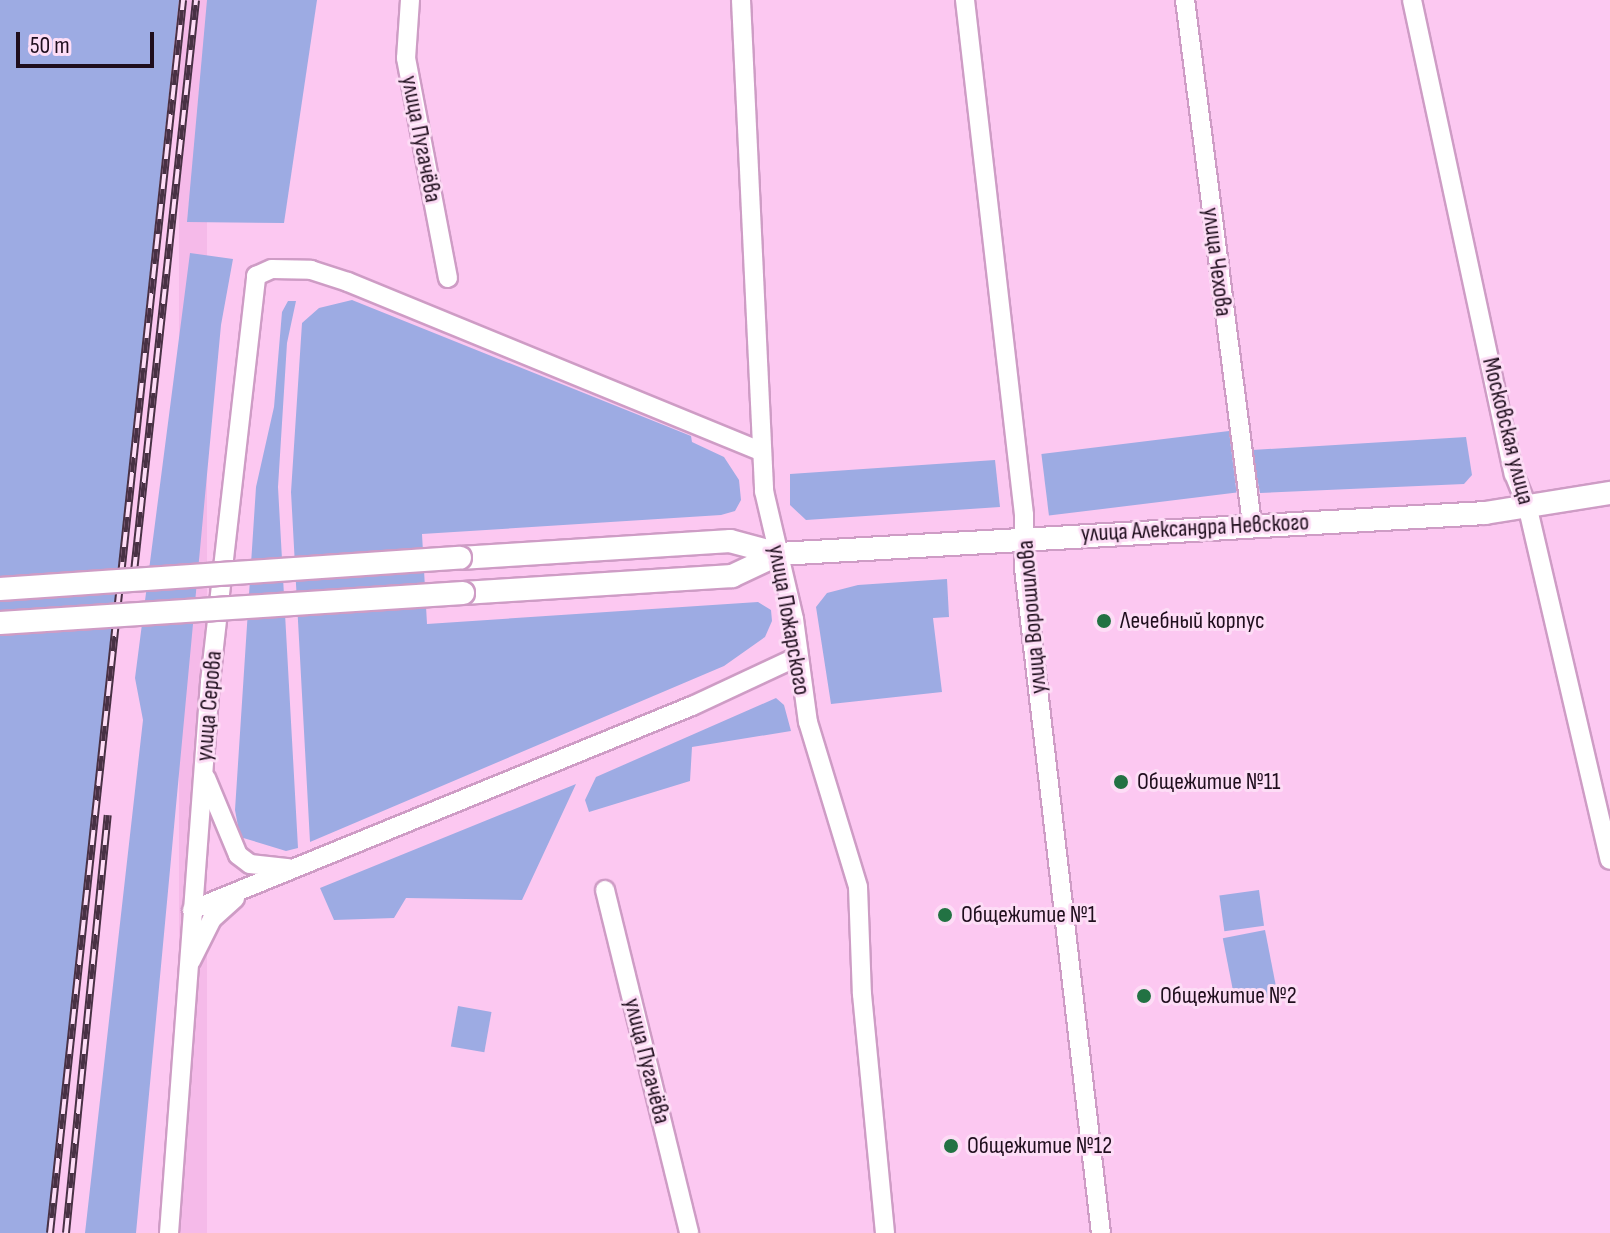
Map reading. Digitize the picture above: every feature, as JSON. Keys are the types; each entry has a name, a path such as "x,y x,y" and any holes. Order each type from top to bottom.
{"main road":[{"name":"улица Александра Невского","path":"779,554 1528,509 1610,493"},
{"path":"0,589 730,541 779,554"},
{"path":"0,623 732,576 779,554"}],"street":[{"name":"улица Пугачёва","path":"410,0 406,58 448,278"},
{"name":"улица Пожарского","path":"741,0 762,386 760,451 808,722 858,887 885,1233"},
{"name":"улица Ворошилова","path":"965,0 1101,1233"},
{"name":"улица Чехова","path":"1185,0 1252,524"},
{"name":"Московская улица","path":"1412,0 1514,474 1528,509 1610,860"},
{"name":"улица Серова","path":"169,1233 203,770 256,276 272,269 311,270 348,282 760,451"},
{"path":"192,910 304,867 692,706 797,657"},
{"path":"203,770 238,855 272,869 304,867"},
{"path":"186,971 212,919 250,888"},
{"name":"улица Пугачёва","path":"605,890 689,1233"}],"shaded area":[{"path":"0,0 179,0 48,1233 0,1233"},
{"path":"179,0 207,0 207,1233 179,1233"},
{"path":"207,0 317,0 284,223 187,222"},
{"path":"190,253 233,259 221,325 136,1233 85,1233 143,720 135,678"},
{"path":"352,300 691,436 692,442 724,457 739,480 741,500 735,511 721,515 422,534 427,624 758,602 771,610 772,621 765,637 724,666 310,842 291,492 302,323 319,308"},
{"path":"288,301 296,301 287,343 278,487 298,848 286,851 240,837 235,810 256,487 274,407 282,312"},
{"path":"1229,431 1237,493 1049,516 1041,454"},
{"path":"1466,437 1472,475 1464,484 1260,493 1252,450"},
{"path":"995,460 1000,507 806,520 790,505 790,474"},
{"path":"947,579 949,617 933,618 942,692 831,704 816,607 827,593 858,585"},
{"path":"776,698 784,705 791,731 692,747 690,781 589,812 585,800 596,777"},
{"path":"576,784 522,900 406,898 394,918 334,920 320,888"},
{"path":"1259,890 1264,926 1224,931 1219,896"},
{"path":"1265,930 1278,996 1236,1004 1223,938"},
{"path":"458,1006 491,1012 484,1052 451,1046"}],"railway":[{"path":"50,1233 183,0"},
{"path":"134,572 196,0"},
{"path":"66,1233 108,815"}],"place":[{"name":"Лечебный корпус","path":"1104,621"},
{"name":"Общежитие №11","path":"1121,782"},
{"name":"Общежитие №1","path":"945,915"},
{"name":"Общежитие №2","path":"1144,996"},
{"name":"Общежитие №12","path":"951,1146"}]}
